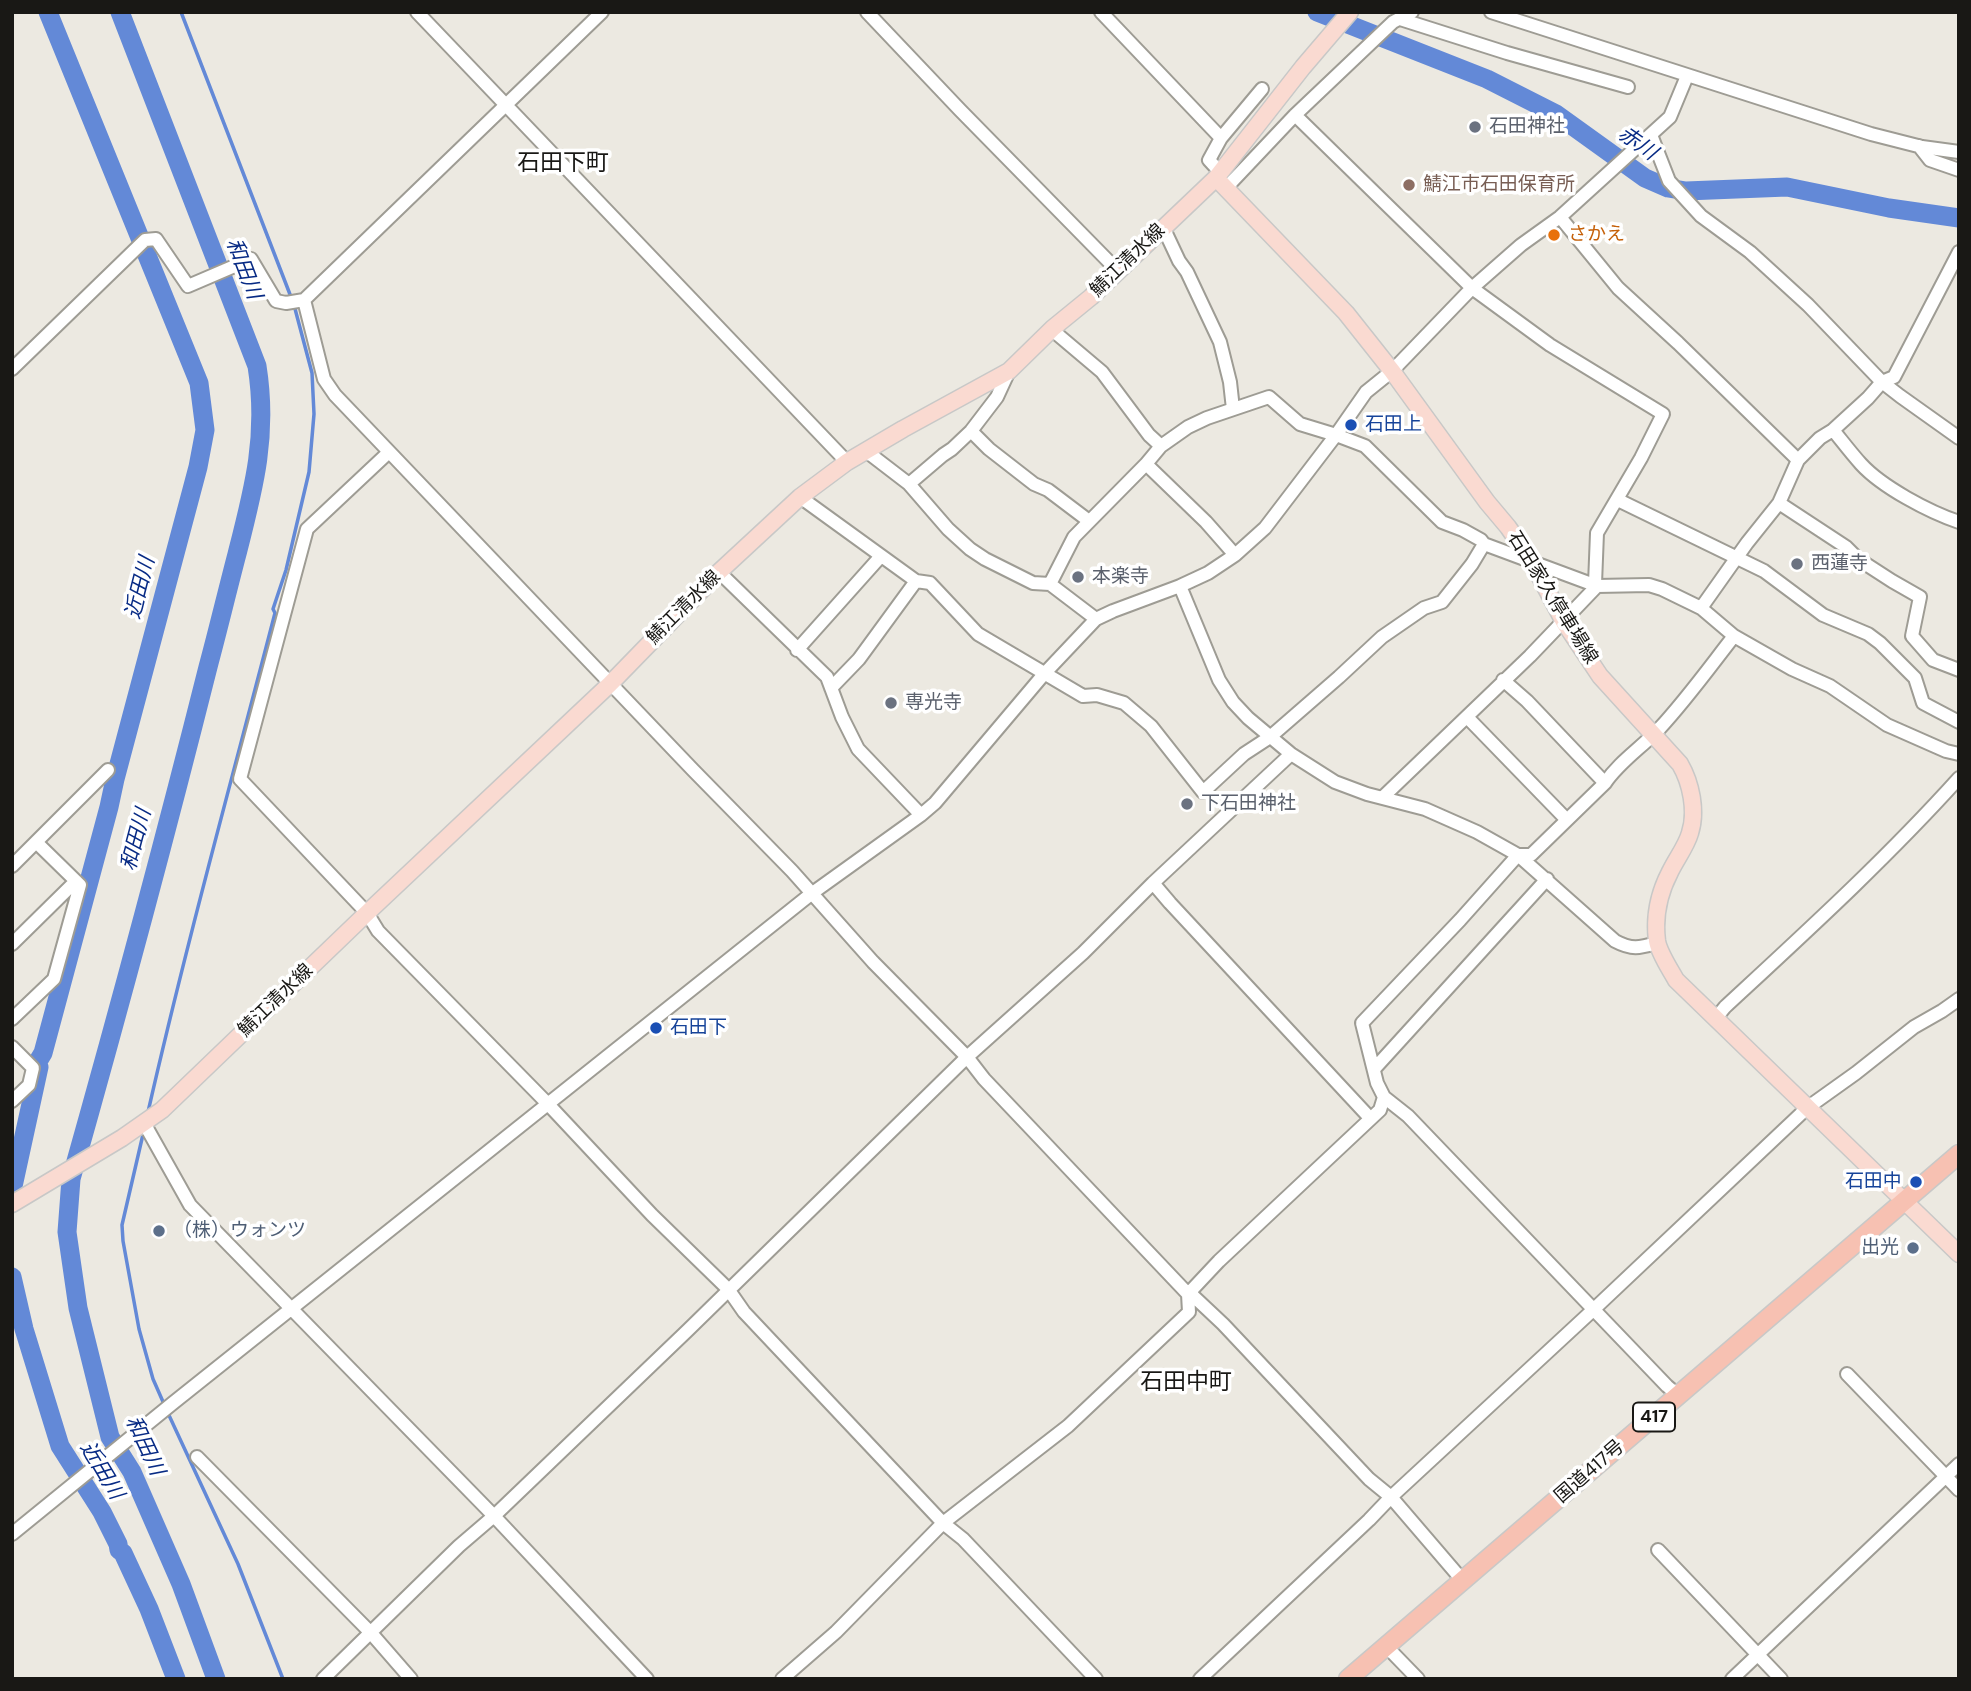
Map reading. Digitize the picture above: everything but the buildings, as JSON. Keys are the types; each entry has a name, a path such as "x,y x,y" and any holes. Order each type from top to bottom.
{"highway":[{"name":"国道417号","path":"1348,1679 1959,1154"}],"main road":[{"name":"鯖江清水線","path":"12,1204 122,1138 170,1103 610,684 719,572 800,497 847,462 1009,371 1163,227 1221,179 1303,67 1350,12"},
{"name":"石田家久停車場線","path":"1221,179 1346,313 1392,370 1508,527 1531,561 1564,622 1600,676 1680,764 1689,790 1693,814 1686,843 1669,873 1657,908 1657,943 1676,980 1959,1254"}],"street":[{"path":"418,12 847,462"},
{"path":"12,369 145,240 156,239 188,286 251,259 276,301 286,303 304,300 602,12"},
{"path":"867,12 1118,271"},
{"path":"1101,12 1221,138"},
{"path":"1262,89 1221,138 1209,160 1221,179 1295,115 1394,22 1412,12"},
{"path":"1491,12 1820,119 1919,146 1959,152"},
{"path":"1400,19 1628,87"},
{"path":"12,1534 811,894 921,815 935,803 1044,674 1096,620 1112,611 1208,573 1235,555 1265,528 1366,392 1392,370 1472,288 1521,245 1560,217 1670,117 1687,76"},
{"path":"1295,115 1472,288 1550,345 1663,415 1618,500 1597,533 1596,585 1564,622 1383,797"},
{"path":"1651,135 1669,181 1701,216 1750,252 1808,305 1882,382 1959,439"},
{"path":"1919,146 1930,160 1959,170"},
{"path":"1560,217 1618,288 1678,342 1798,460"},
{"path":"1163,227 1220,342 1230,382 1233,409"},
{"path":"1701,608 1779,503 1798,460 1868,398 1882,382 1894,377 1959,253"},
{"path":"304,300 324,379 335,395 792,871 873,962 967,1057 984,1079 1189,1293 1223,1324 1369,1479 1391,1497 1463,1581"},
{"path":"1053,327 1057,334 1101,372 1149,435 1161,446"},
{"path":"909,484 971,431 997,397 1009,371"},
{"path":"1050,584 1074,537 1161,446 1188,427 1207,418 1269,397 1300,424 1365,446 1442,522 1463,530 1484,544 1596,585 1649,585 1662,589 1701,608 1734,636 1830,686 1887,725 1959,754"},
{"path":"1833,430 1875,478 1920,505 1959,522"},
{"path":"971,431 989,449 1034,484 1048,490 1089,522"},
{"path":"866,451 909,484 948,529 970,549 1033,583 1050,584 1096,620"},
{"path":"389,452 307,529 240,779 367,913 378,931 547,1103 652,1215 728,1289 744,1312 943,1523 963,1539 1096,1679"},
{"path":"1146,464 1206,522 1235,555"},
{"path":"800,497 915,581 930,583 978,634 1083,696 1097,695 1124,703 1151,726 1203,792 1244,754 1270,737 1382,637 1424,608 1442,603 1484,544"},
{"path":"1618,500 1764,571 1823,615 1868,634 1915,678 1923,703 1959,722"},
{"path":"1779,503 1846,547 1858,559 1920,597 1912,636 1933,660 1959,670"},
{"path":"797,650 881,556"},
{"path":"719,572 827,677 842,718 858,749 921,815"},
{"path":"831,688 859,659 915,581"},
{"path":"1180,586 1219,680 1233,702 1290,754 1335,782 1367,794 1424,809 1477,832 1518,855 1615,941 1629,948 1657,943"},
{"path":"1679,1396 1408,1116 1384,1097 1377,1083 1362,1023 1518,855 1531,855 1605,783 1615,769 1654,734 1681,705 1734,636"},
{"path":"1503,680 1527,701 1605,783"},
{"path":"1466,717 1567,820"},
{"path":"323,1679 459,1546 688,1331 967,1057 1074,962 1153,883 1290,754"},
{"path":"12,866 108,770"},
{"path":"1716,1018 1725,1006 1834,907 1896,846 1959,778"},
{"path":"12,1020 54,979 80,885 36,842"},
{"path":"1375,1068 1547,879"},
{"path":"12,944 76,881"},
{"path":"1153,883 1370,1118"},
{"path":"1200,1679 1807,1108 1914,1027 1959,999"},
{"path":"12,1047 33,1068 29,1085 12,1101"},
{"path":"782,1679 836,1632 943,1523 1078,1417 1189,1312 1189,1293 1219,1261 1380,1110 1384,1097"},
{"path":"144,1123 190,1205 494,1516 647,1679"},
{"path":"1847,1374 1959,1490"},
{"path":"197,1457 371,1633 411,1679"},
{"path":"1732,1679 1959,1464"},
{"path":"1658,1550 1781,1679"},
{"path":"1387,1646 1418,1679"}],"waterway":[{"name":"近田川","path":"12,1191 39,1067 37,1063 43,1053 109,807 198,467 205,430 199,383 48,12"},
{"name":"和田川","path":"120,12 257,366 261,415 258,461 249,506 141,923 71,1179 67,1232 78,1308 110,1437 132,1472 181,1584 216,1679"},
{"path":"181,12 291,297"},
{"name":"赤川","path":"1317,12 1487,79 1556,114 1645,178 1668,188 1686,191 1787,187 1889,208 1959,218"},
{"path":"148,1112 309,472 314,414 312,373 294,305"},
{"path":"144,1130 122,1225 123,1241 139,1329 153,1379 164,1404"},
{"name":"近田川","path":"12,1277 24,1329 60,1446 102,1512 119,1550 123,1553 149,1609 176,1679"},
{"path":"167,1411 238,1564 283,1679"}],"place":[{"name":"石田神社","path":"1475,127"},
{"name":"鯖江市石田保育所","path":"1409,185"},
{"name":"さかえ","path":"1554,235"},
{"name":"石田上","path":"1351,425"},
{"name":"西蓮寺","path":"1797,564"},
{"name":"本楽寺","path":"1078,577"},
{"name":"専光寺","path":"891,703"},
{"name":"下石田神社","path":"1187,804"},
{"name":"石田下","path":"656,1028"},
{"name":"石田中","path":"1916,1182"},
{"name":"（株）ウォンツ","path":"159,1231"},
{"name":"出光","path":"1913,1248"}],"district":[{"name":"石田下町","path":"563,164"},
{"name":"石田中町","path":"1186,1383"}]}
